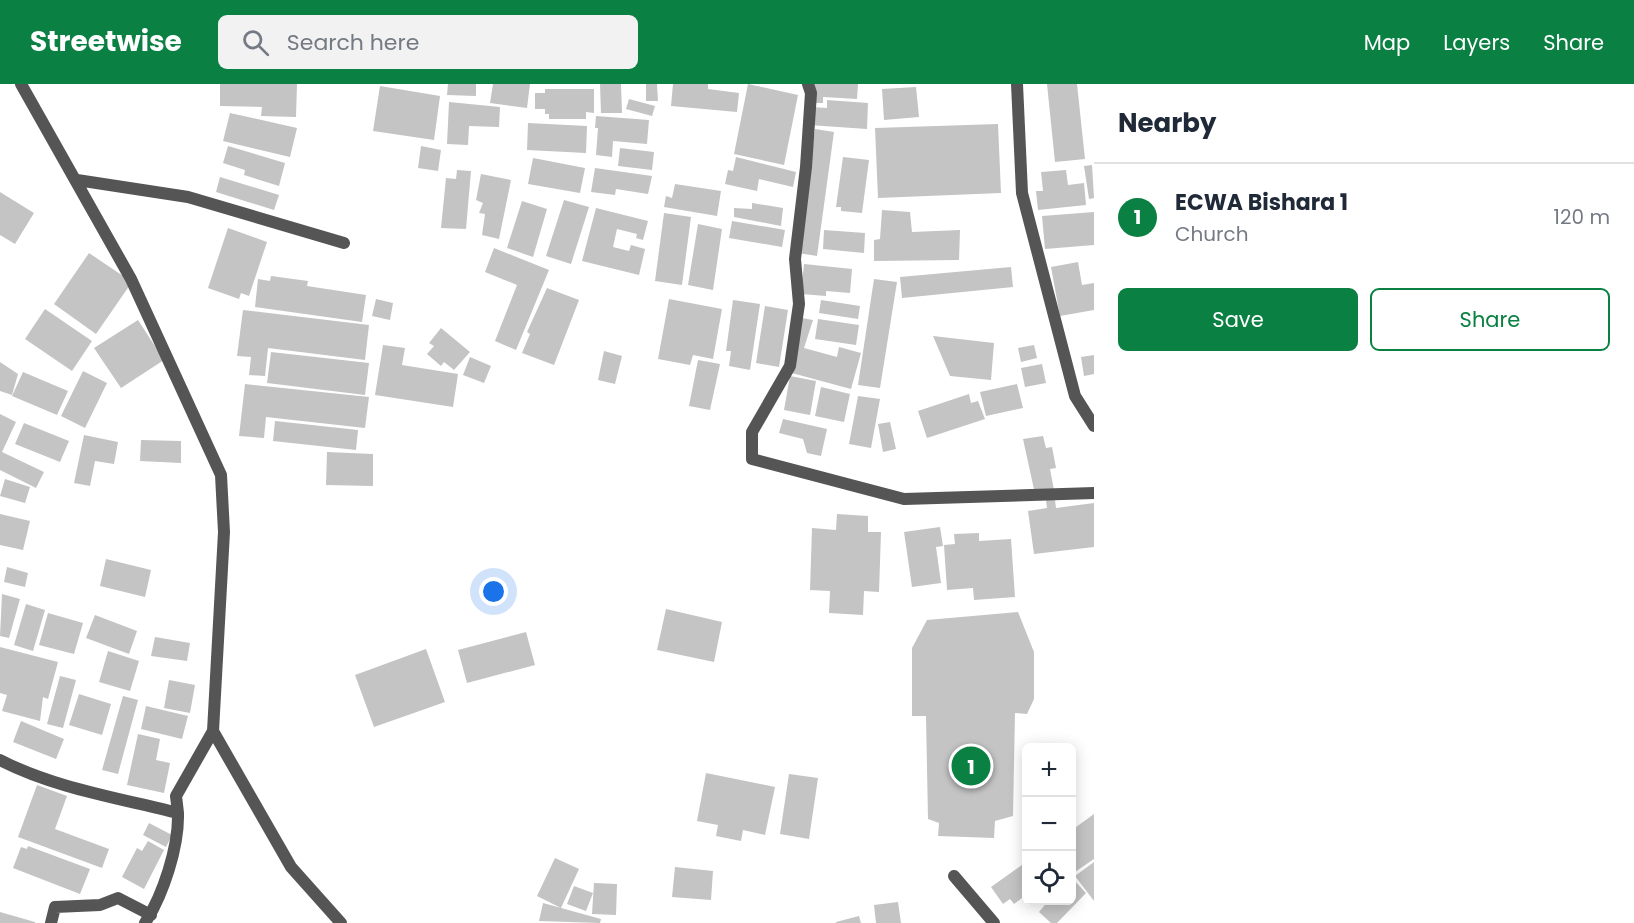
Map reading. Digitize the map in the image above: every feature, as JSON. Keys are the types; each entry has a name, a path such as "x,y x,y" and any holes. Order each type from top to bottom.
{"street":[{"path":"21,84 131,279 221,475 224,532 213,731 176,796 178,834 173,855 148,919 118,898 100,905 55,907 51,923"},
{"path":"808,84 811,93 806,167 795,259 799,304 790,366 752,432 752,459 904,499 1094,493"},
{"path":"1017,84 1022,193 1074,396 1094,426"},
{"path":"77,180 188,197 344,243"},
{"path":"213,731 291,867 341,923"},
{"path":"0,760 19,770 85,790 178,813"},
{"path":"954,876 994,923"}],"building":[{"path":"220,84 297,84 296,117 261,116 262,107 220,106"},
{"path":"448,84 476,84 476,96 447,95"},
{"path":"493,84 530,84 527,108 490,103"},
{"path":"600,84 621,84 622,113 601,113"},
{"path":"646,84 657,84 658,101 646,101"},
{"path":"673,84 708,84 708,89 739,93 737,112 671,106"},
{"path":"748,84 798,95 784,165 734,154"},
{"path":"814,84 858,84 857,99 823,97 823,103 813,103"},
{"path":"1047,84 1077,84 1085,159 1055,162"},
{"path":"380,86 440,96 434,140 373,131"},
{"path":"916,87 919,117 884,120 882,89"},
{"path":"545,89 594,89 594,113 586,112 586,119 549,119 549,114 545,114 545,109 535,109 535,93 545,93"},
{"path":"629,99 655,106 652,116 626,109"},
{"path":"827,100 868,103 867,129 809,125 811,107 827,108"},
{"path":"449,102 500,107 499,127 469,126 468,145 447,144"},
{"path":"230,113 297,128 290,157 223,141"},
{"path":"596,116 649,120 647,144 613,141 612,157 596,155 598,128 595,128"},
{"path":"528,123 587,126 586,153 527,150"},
{"path":"998,124 1001,193 878,198 875,128"},
{"path":"815,129 834,132 817,256 798,253"},
{"path":"228,146 285,163 279,186 244,175 245,170 223,163"},
{"path":"421,146 441,150 438,171 418,168"},
{"path":"620,148 654,152 652,170 618,166"},
{"path":"736,157 796,172 793,187 759,179 757,191 725,184 728,170 733,171"},
{"path":"843,157 869,160 862,213 841,211 841,207 836,207"},
{"path":"533,158 585,168 580,193 528,184"},
{"path":"1092,165 1094,198 1089,199 1084,166"},
{"path":"595,168 652,176 648,194 616,189 615,195 591,192"},
{"path":"457,170 471,171 466,229 441,228 446,178 456,179"},
{"path":"1066,170 1068,185 1084,183 1086,205 1038,210 1036,191 1043,191 1041,172"},
{"path":"481,174 511,180 499,239 482,235 485,214 479,213 483,203 476,200"},
{"path":"220,177 279,195 274,210 216,192"},
{"path":"675,184 721,191 717,216 664,207 666,196 672,198"},
{"path":"0,192 34,213 15,244 0,235"},
{"path":"564,200 589,207 571,264 546,256"},
{"path":"522,201 547,209 533,257 507,248"},
{"path":"752,203 783,208 781,226 734,217 734,208 752,209"},
{"path":"596,208 648,221 643,240 636,238 637,234 617,229 613,247 629,251 631,245 645,249 639,275 582,261"},
{"path":"882,210 910,212 912,232 960,230 959,260 874,261 874,240 880,239"},
{"path":"1094,212 1094,245 1045,249 1042,216"},
{"path":"664,213 691,217 682,285 655,281"},
{"path":"732,221 785,230 782,247 729,238"},
{"path":"698,224 722,229 713,290 688,285"},
{"path":"228,228 267,242 249,296 241,293 239,299 208,288"},
{"path":"824,230 865,233 864,253 823,249"},
{"path":"494,248 549,270 516,350 495,341 517,285 485,272"},
{"path":"89,253 132,282 96,334 54,304"},
{"path":"1078,262 1082,285 1094,283 1094,310 1060,316 1051,267"},
{"path":"804,264 852,269 850,293 826,291 826,296 801,294"},
{"path":"1011,267 1013,287 902,298 900,277"},
{"path":"271,276 308,281 307,286 366,295 362,322 255,307 258,279 270,281"},
{"path":"874,279 897,282 880,388 858,385"},
{"path":"547,288 579,300 554,365 522,353 530,334 527,332"},
{"path":"376,299 393,303 390,320 372,316"},
{"path":"669,299 722,309 713,359 693,355 690,365 658,359"},
{"path":"733,300 760,304 750,370 729,366 731,351 726,351"},
{"path":"821,300 860,306 858,319 819,313"},
{"path":"765,306 788,310 779,367 756,363"},
{"path":"45,309 92,341 72,371 25,339"},
{"path":"243,310 369,325 365,360 268,348 265,376 249,375 251,357 237,356"},
{"path":"802,318 813,320 804,348 837,357 839,347 861,353 851,389 788,372"},
{"path":"818,319 859,325 856,345 815,339"},
{"path":"138,320 164,360 121,388 94,348"},
{"path":"441,328 470,352 454,370 444,362 441,366 427,354 434,346 429,343"},
{"path":"933,336 994,343 991,380 950,376"},
{"path":"383,345 405,348 402,365 458,374 453,407 375,395"},
{"path":"1034,345 1037,358 1021,362 1018,348"},
{"path":"604,351 622,356 615,384 598,380"},
{"path":"271,352 369,363 365,395 267,383"},
{"path":"1094,355 1094,374 1084,376 1081,357"},
{"path":"470,357 491,366 484,383 463,375"},
{"path":"698,360 720,364 710,410 689,406"},
{"path":"0,362 18,374 12,395 0,391"},
{"path":"1042,364 1046,383 1025,387 1021,368"},
{"path":"83,371 107,383 85,428 61,416"},
{"path":"23,372 68,391 57,415 12,396"},
{"path":"790,376 816,381 810,415 784,410"},
{"path":"245,384 369,397 365,428 266,417 264,438 239,436"},
{"path":"1017,384 1023,408 986,416 980,392"},
{"path":"821,387 850,394 844,422 815,416"},
{"path":"969,394 971,403 978,401 985,419 927,438 918,411"},
{"path":"858,396 880,399 871,448 849,444"},
{"path":"0,414 16,422 2,452 44,472 36,488 0,470"},
{"path":"783,419 827,429 821,456 807,453 803,439 779,433"},
{"path":"275,421 358,430 356,450 273,441"},
{"path":"890,422 896,449 883,452 878,424"},
{"path":"24,423 69,441 60,462 15,444"},
{"path":"84,435 118,442 114,464 95,461 90,486 74,483"},
{"path":"1043,436 1046,448 1052,447 1056,468 1050,469 1054,490 1035,494 1023,439"},
{"path":"141,440 181,441 181,463 140,461"},
{"path":"327,452 373,454 373,486 326,485"},
{"path":"5,479 30,487 25,503 0,496"},
{"path":"1046,500 1055,500 1056,508 1094,503 1094,547 1034,554 1028,511 1047,508"},
{"path":"0,514 30,521 23,550 0,545"},
{"path":"837,514 868,516 868,532 881,532 879,592 864,591 863,615 829,613 830,591 810,590 812,528 836,530"},
{"path":"940,527 943,546 936,547 941,583 912,587 904,532"},
{"path":"979,533 979,541 1011,539 1015,597 974,600 973,588 947,590 944,545 955,544 954,534"},
{"path":"106,559 151,570 145,597 100,586"},
{"path":"7,567 28,573 25,587 4,582"},
{"path":"2,594 20,599 9,638 0,636"},
{"path":"26,604 45,610 33,651 14,645"},
{"path":"666,609 722,622 714,662 657,650"},
{"path":"1018,612 1034,652 1034,699 1027,714 1015,713 1013,816 995,821 994,838 938,836 939,823 928,819 926,716 912,716 912,648 927,620"},
{"path":"48,613 83,623 74,654 39,645"},
{"path":"95,615 137,631 129,654 86,638"},
{"path":"526,632 535,665 467,683 458,650"},
{"path":"155,637 190,643 187,661 151,656"},
{"path":"0,647 58,662 48,699 43,697 40,721 2,711 7,695 0,693"},
{"path":"426,649 445,702 374,727 355,675"},
{"path":"108,651 139,661 130,691 99,682"},
{"path":"60,676 76,680 63,728 47,724"},
{"path":"169,680 195,685 190,713 164,708"},
{"path":"79,694 111,704 102,735 69,725"},
{"path":"123,696 138,700 118,774 102,770"},
{"path":"146,706 188,716 182,739 141,729"},
{"path":"21,721 64,739 56,759 13,742"},
{"path":"138,734 160,739 156,760 170,763 164,793 127,785"},
{"path":"706,773 775,787 765,835 743,830 741,841 716,836 718,825 697,821"},
{"path":"789,774 818,778 809,839 780,834"},
{"path":"37,785 67,796 55,829 109,849 102,868 18,837"},
{"path":"1094,814 1094,859 1076,871 1076,851 1076,827"},
{"path":"149,823 172,835 166,847 143,835"},
{"path":"148,841 164,850 144,889 122,877 137,848 142,851"},
{"path":"28,846 90,869 80,894 13,868 21,847 27,849"},
{"path":"555,858 579,869 561,908 537,896"},
{"path":"1094,862 1094,901 1076,877"},
{"path":"1022,865 1022,898 1014,904 1010,899 1003,904 991,887"},
{"path":"675,867 713,871 711,900 672,897"},
{"path":"1076,882 1086,893 1076,903"},
{"path":"594,883 617,884 616,915 592,914"},
{"path":"574,886 593,893 586,911 567,904"},
{"path":"898,902 901,923 876,923 874,905"},
{"path":"543,903 601,919 600,923 539,921"},
{"path":"1045,905 1074,905 1057,923 1051,923 1039,912"},
{"path":"0,912 35,922 35,923 0,923"},
{"path":"859,916 861,923 836,923 836,922"}],"place":[{"name":"ECWA Bishara 1","path":"971,766"}]}
